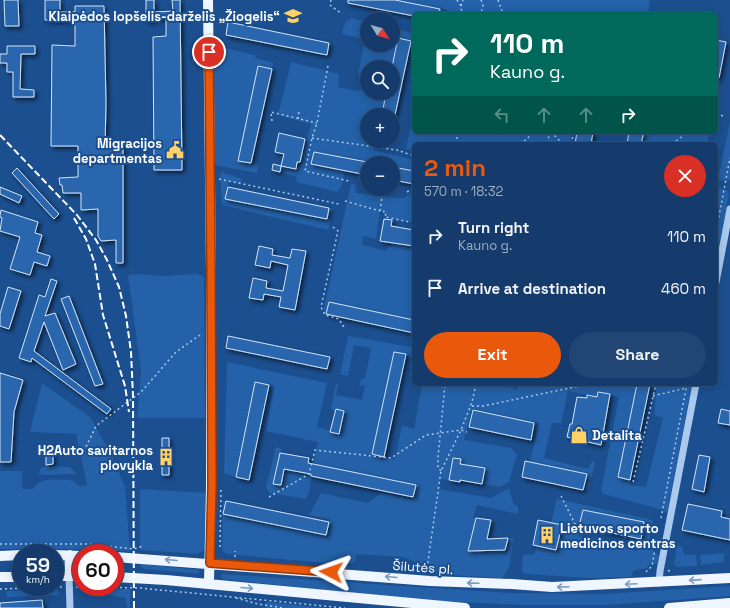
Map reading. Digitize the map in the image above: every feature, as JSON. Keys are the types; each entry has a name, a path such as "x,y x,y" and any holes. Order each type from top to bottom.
{"main road":[{"path":"208,0 212,487 208,584"},
{"path":"0,556 12,556"},
{"path":"64,556 70,556 70,576 64,576"},
{"name":"Šilutės pl.","path":"124,558 430,581 552,587 659,583 730,578"},
{"path":"0,578 12,577"},
{"path":"124,578 465,608"},
{"path":"669,608 730,603"}],"street":[{"path":"718,274 728,232 730,209"},
{"path":"659,583 661,564 696,386"},
{"path":"70,576 70,608"}],"path":[{"path":"331,0 330,5 342,14"},
{"path":"457,0 461,6"},
{"path":"462,12 461,6 463,0"},
{"path":"480,0 483,5 481,12"},
{"path":"498,0 502,12"},
{"path":"328,66 317,123 312,138 305,171 349,180"},
{"path":"298,119 300,111"},
{"path":"272,121 271,112 317,123"},
{"path":"718,115 726,116"},
{"path":"523,142 531,134"},
{"path":"553,134 561,142"},
{"path":"675,142 685,134"},
{"path":"312,138 397,150 412,155"},
{"path":"718,221 730,158"},
{"path":"217,179 339,204"},
{"path":"406,192 412,189"},
{"path":"380,210 382,196"},
{"path":"345,200 386,212 385,217 412,223"},
{"path":"334,227 338,231 321,307 325,315 339,320 345,329"},
{"path":"75,456 85,449 96,426 140,392 169,359 200,335"},
{"path":"441,471 438,468 444,386"},
{"path":"427,568 441,471 471,406 476,386"},
{"path":"471,406 483,406 579,386"},
{"path":"633,482 656,386"},
{"path":"653,396 686,388 661,518"},
{"path":"269,497 309,474 315,450 391,458 426,435 461,430 467,432"},
{"path":"220,488 220,547"},
{"path":"561,496 579,532"},
{"path":"0,544 88,544 134,549 143,546"},
{"path":"646,572 652,566 656,548"},
{"path":"0,589 70,587"},
{"path":"124,588 345,608"},
{"path":"230,597 258,604 284,608"}],"shaded area":[{"path":"395,0 650,0 648,12 448,12 448,10"},
{"path":"352,18 360,20 360,38 342,34 346,22"},
{"path":"400,30 411,33 411,41 400,38"},
{"path":"221,47 255,55 256,58 273,63 272,69 258,66 238,160 258,165 257,173 214,165 214,56 220,57"},
{"path":"362,52 395,52 393,60 361,60"},
{"path":"291,62 339,74 338,87 360,90 360,100 385,100 383,108 360,108 360,148 374,148 373,150 398,156 360,156 360,161 314,152 312,164 345,171 341,187 337,192 296,182 297,177 280,172 281,166 296,169 301,164 311,124 278,115"},
{"path":"360,65 360,76 358,75"},
{"path":"412,120 412,134 572,134 571,142 412,142 412,150 406,149"},
{"path":"730,121 730,180 724,181 718,180"},
{"path":"644,134 709,134 707,142 642,142"},
{"path":"400,157 412,160 412,171 400,168"},
{"path":"221,172 242,179 240,184 229,181 226,199 326,219 329,208 333,208 328,230 222,205"},
{"path":"351,184 355,185 356,193 360,194 360,196 404,198 412,193 412,223 385,217 386,212 380,211 376,239 363,236 362,245 387,251 388,246 392,247 393,242 412,246 412,320 329,302 326,314 324,309"},
{"path":"718,188 727,190 729,194 718,250"},
{"path":"137,274 164,276 195,274 203,276 204,278 205,418 137,418 141,371 128,275"},
{"path":"348,336 411,347 411,356 394,352 372,454 395,460 402,425 414,429 422,386 506,386 517,390 518,386 637,386 618,477 630,480 630,485 646,487 663,418 655,415 656,386 692,386 667,513 663,510 603,494 601,490 619,397 598,392 597,397 568,391 561,423 552,423 544,458 588,469 592,461 595,462 589,490 583,490 587,474 530,462 539,423 472,409 464,440 511,448 517,454 509,482 500,487 482,484 485,468 460,464 460,459 454,458 449,480 440,479 439,489 491,498 509,488 513,503 518,507 518,514 477,505 473,518 476,518 468,551 505,550 508,538 514,538 509,568 502,578 434,574 434,565 424,565 402,557 356,554 355,563 336,564 227,554 222,550 223,501 226,501 223,514 326,535 330,519 309,515 321,493 368,503 381,493 413,500 415,485 313,465 309,492 306,499 270,493 266,488 276,447 281,448 278,468 313,464 318,442 266,431 274,386 256,382 236,477 224,473 227,362 327,383 317,427 339,433 344,411 336,409 335,413 331,408 336,384 338,385 336,395 362,400 365,386 359,385 361,379 365,379 371,348 354,345 348,376 340,374"},
{"path":"42,383 90,417 112,456 125,487 130,551 124,551 124,544 72,544 72,549 64,549 64,544 12,544 12,549 0,549 0,471 22,471 22,489 33,489 40,482 45,480 70,480 80,486 87,485 76,434 30,432"},
{"path":"46,466 70,467 77,474 43,475 38,473 41,468"},
{"path":"140,489 207,493 205,549 197,554 140,550"},
{"path":"557,499 653,520 649,540 641,539 644,522 583,510 579,526 579,536 636,551 640,549 653,550 659,556 657,564 650,563 647,568 633,571 632,577 590,578 524,574 522,570 523,555 534,554 537,546 556,550 562,525 551,523"},
{"path":"677,546 682,547 684,554 696,555 697,566 675,566 674,563"},
{"path":"724,553 724,562 701,565 700,555"},
{"path":"142,564 199,570 200,572 198,574 144,569 140,566"},
{"path":"221,574 510,593 602,594 730,586 730,596 606,605 521,605 379,596 222,579"},
{"path":"124,589 130,589 130,608 127,608 126,598 114,596 124,596"},
{"path":"8,591 12,591 12,596 34,596 8,597 6,596"},
{"path":"266,602 325,608 265,608"}],"building":[{"path":"4,0 18,0 19,26 5,26"},
{"path":"45,0 60,0 60,12 75,12 75,6 104,6 106,104 105,146 123,146 123,263 116,263 116,240 101,241 98,236 98,209 81,210 81,193 63,193 62,185 60,185 59,178 78,177 78,146 51,146 52,45 75,46 75,21 45,20"},
{"path":"146,0 154,0 154,12 173,11 172,0 180,0 182,170 154,170 153,37 166,36 166,19 146,21"},
{"path":"348,0 395,0 440,9 439,12 412,12 412,16 400,12 348,3"},
{"path":"228,22 329,43 327,55 226,35"},
{"path":"400,38 411,41 400,92 400,60 393,60 395,52 400,52"},
{"path":"718,40 726,42 718,78"},
{"path":"7,46 35,46 35,54 21,54 20,89 34,90 34,97 13,97 13,72 7,72 7,63 0,63 0,54 7,54"},
{"path":"258,66 272,69 251,163 238,161"},
{"path":"385,100 398,100 397,108 383,108"},
{"path":"279,133 305,139 300,162 297,162 296,169 281,166 284,154 275,152"},
{"path":"577,134 593,134 591,142 575,142"},
{"path":"629,134 644,134 642,142 627,142"},
{"path":"314,152 360,161 360,174 311,164"},
{"path":"273,164 281,166 280,172 272,170"},
{"path":"17,168 59,214 54,219 12,173"},
{"path":"400,168 412,171 412,184 400,181"},
{"path":"0,187 22,196 19,203 0,194"},
{"path":"228,187 329,208 327,219 225,199"},
{"path":"1,210 38,222 35,233 42,235 37,252 50,256 47,266 34,262 30,275 10,269 20,237 0,231 2,218 0,217"},
{"path":"384,219 392,220 391,226 412,230 412,246 380,241"},
{"path":"259,246 273,249 272,255 290,258 292,249 306,251 295,310 279,307 281,297 264,294 263,300 249,298 253,278 267,281 266,288 283,291 288,265 271,261 270,268 255,265"},
{"path":"51,279 57,281 45,316 55,313 76,364 63,370 44,322 34,351 111,409 107,414 32,358 31,362 19,358 39,295 45,297"},
{"path":"8,287 21,291 9,329 0,326 0,314"},
{"path":"69,296 103,384 95,386 61,299"},
{"path":"329,302 412,320 412,333 326,314"},
{"path":"228,336 330,357 327,369 226,348"},
{"path":"394,352 406,354 384,457 372,454"},
{"path":"0,373 23,380 14,412 11,462 0,462"},
{"path":"255,382 269,385 249,480 236,477"},
{"path":"637,386 650,386 630,480 618,477"},
{"path":"598,392 610,394 601,445 567,437 570,424 572,424 577,397 587,398 587,395 597,397"},
{"path":"336,409 344,411 339,434 330,432"},
{"path":"721,409 730,411 730,425 718,423"},
{"path":"473,410 534,423 531,440 469,427"},
{"name":"H2Auto savitarnos plovykla","path":"162,438 169,438 169,475 162,475"},
{"path":"46,448 53,448 53,464 46,465"},
{"path":"280,453 309,458 308,463 416,485 413,497 284,469 281,485 273,484"},
{"path":"699,455 710,457 704,492 692,489"},
{"path":"453,458 461,459 460,464 485,468 482,484 460,480 460,482 449,480"},
{"path":"525,461 587,474 583,490 522,477"},
{"path":"226,501 329,522 326,535 223,514"},
{"path":"688,504 722,511 721,517 730,519 730,540 682,530"},
{"path":"583,510 644,522 641,539 579,526"},
{"path":"476,518 491,520 487,539 508,538 505,550 468,551"},
{"name":"Lietuvos sporto medicinos centras","path":"538,520 562,525 556,550 533,545"},
{"path":"42,600 43,608 0,608 0,603"}],"railway":[{"path":"0,135 77,215 96,240 119,287 126,316 131,352 133,396 134,608"},
{"path":"74,218 86,239 95,264 103,315 125,386 129,412"}],"place":[{"name":"Klaipėdos lopšelis-darželis „Žiogelis“","path":"293,16"},
{"name":"Migracijos departmentas","path":"175,150"},
{"name":"Detalita","path":"579,435"},
{"name":"H2Auto savitarnos plovykla","path":"166,457"},
{"name":"Lietuvos sporto medicinos centras","path":"547,535"}],"route":[{"path":"209,52 212,487 210,563 331,572"}]}
